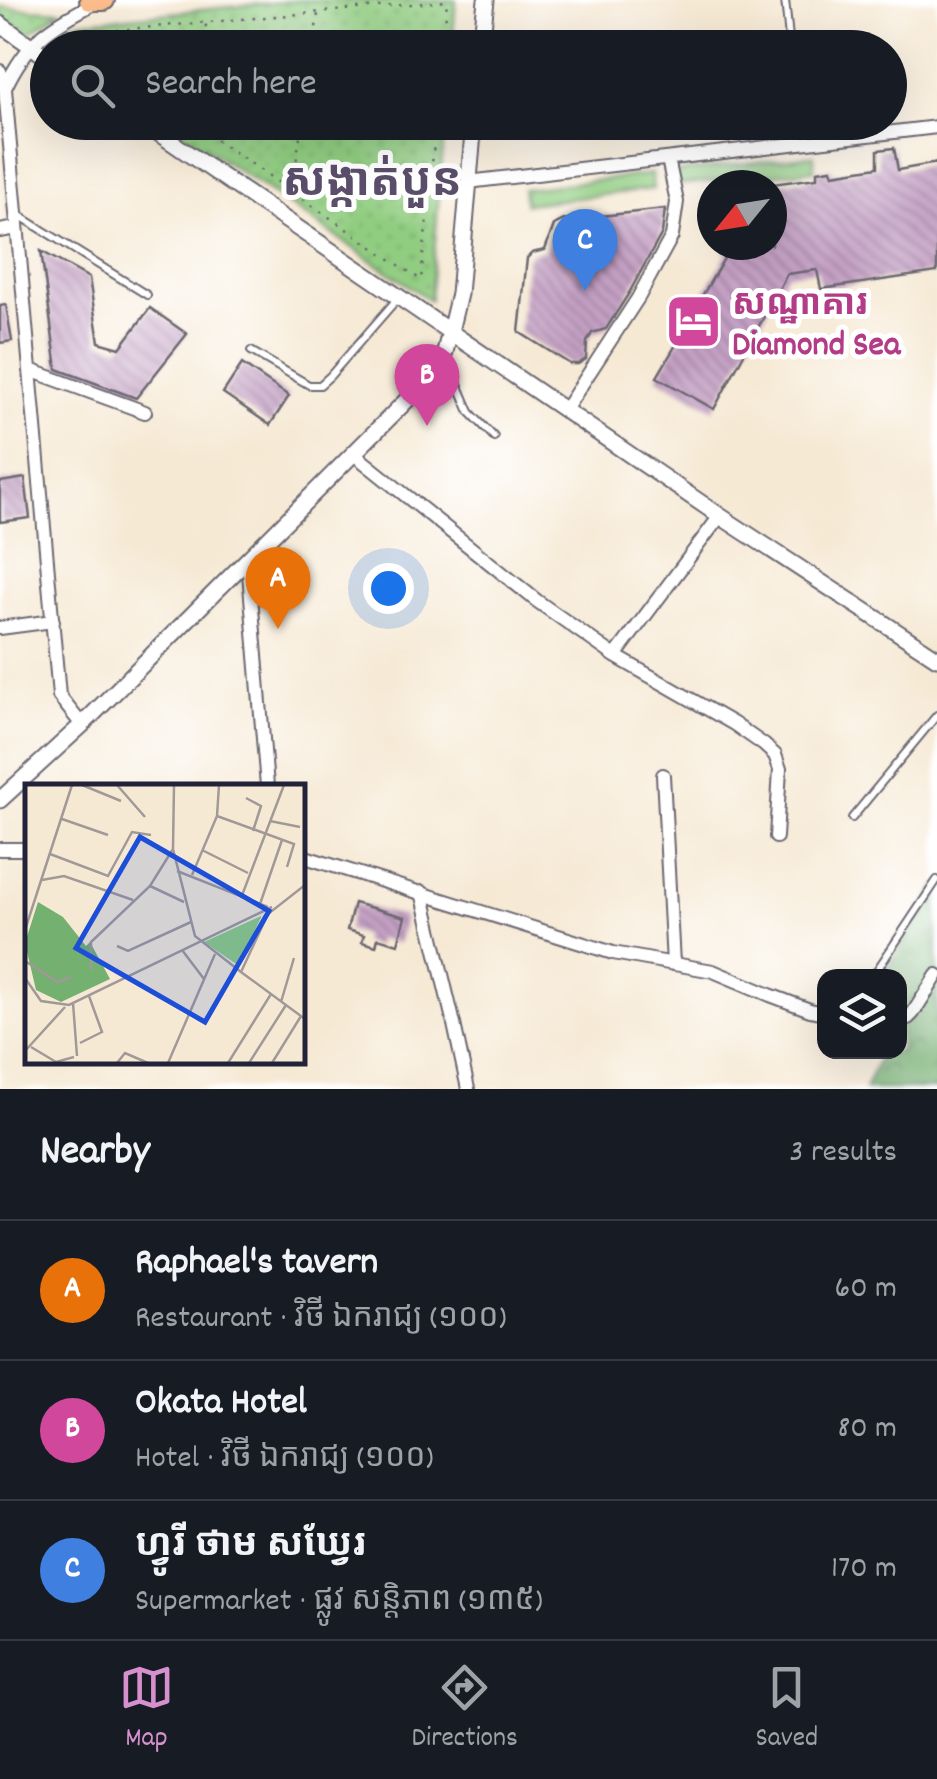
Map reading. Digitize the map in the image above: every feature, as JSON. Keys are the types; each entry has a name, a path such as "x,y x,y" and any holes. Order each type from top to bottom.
{"main road":[{"path":"90,0 102,0"}],"street":[{"path":"48,30 102,0"},
{"path":"483,30 486,0"},
{"path":"0,24 30,46 2,89"},
{"path":"0,71 58,696 82,724"},
{"path":"907,132 937,128"},
{"path":"168,140 720,516 937,658"},
{"path":"0,800 248,561 430,376 445,352 458,294 472,140"},
{"path":"468,182 834,140"},
{"path":"565,410 638,298 672,236 677,202 668,159"},
{"path":"0,232 17,228"},
{"path":"30,370 144,412"},
{"path":"354,454 538,601 615,656 764,744 775,755 780,769 776,836"},
{"path":"615,656 720,516"},
{"path":"248,561 267,784"},
{"path":"0,628 53,622"},
{"path":"663,775 673,964"},
{"path":"305,857 613,953 713,971 817,1012"},
{"path":"422,892 468,1089"},
{"path":"907,1018 937,974"}],"lane":[{"path":"785,0 788,30"},
{"path":"800,140 800,144"},
{"path":"16,213 147,295"},
{"path":"250,351 309,386 320,385 398,297"},
{"path":"445,352 470,412 494,437"},
{"path":"852,818 937,715"},
{"path":"878,969 937,880"}],"path":[{"path":"117,30 447,1 445,30"},
{"path":"316,30 318,12"},
{"path":"205,30 206,22"},
{"path":"217,140 420,280 434,140"},
{"path":"292,192 299,140"}],"green space":[{"path":"300,0 456,0 453,30 62,30 68,23"},
{"path":"0,7 61,11 28,34 0,15"},
{"path":"193,140 444,140 430,300"},
{"path":"814,155 814,170 697,170 697,183 677,185 675,172"},
{"path":"651,174 653,189 525,204 523,189"},
{"path":"937,886 937,1089 865,1089 878,1059 907,1059 907,969 886,969"}],"building":[{"path":"894,148 898,170 937,163 937,272 821,289 817,270 787,274 714,409 657,377 683,333 672,326 684,306 694,310 723,260 787,260 787,182 817,178 817,171 831,169 833,174 878,167 878,150"},
{"path":"665,209 662,233 606,329 592,333 586,359 570,364 519,332 527,258 545,250 554,225 564,220"},
{"path":"41,251 89,278 99,342 120,348 150,308 187,334 136,398 57,369"},
{"path":"6,305 12,341 0,343 0,306"},
{"path":"242,364 289,396 270,425 223,393"},
{"path":"25,478 30,518 0,522 0,482"},
{"path":"354,903 405,917 398,944 378,938 376,946 362,942 364,935 347,930"}],"place":[{"name":"ហ្វូរី ថាម សឃ្វែរ","path":"585,291"},
{"name":"សណ្ឋាគារ Diamond Sea","path":"693,322"},
{"name":"Okata Hotel","path":"427,426"},
{"name":"Raphael's tavern","path":"278,629"}],"district":[{"name":"សង្កាត់បួន","path":"372,179"}]}
